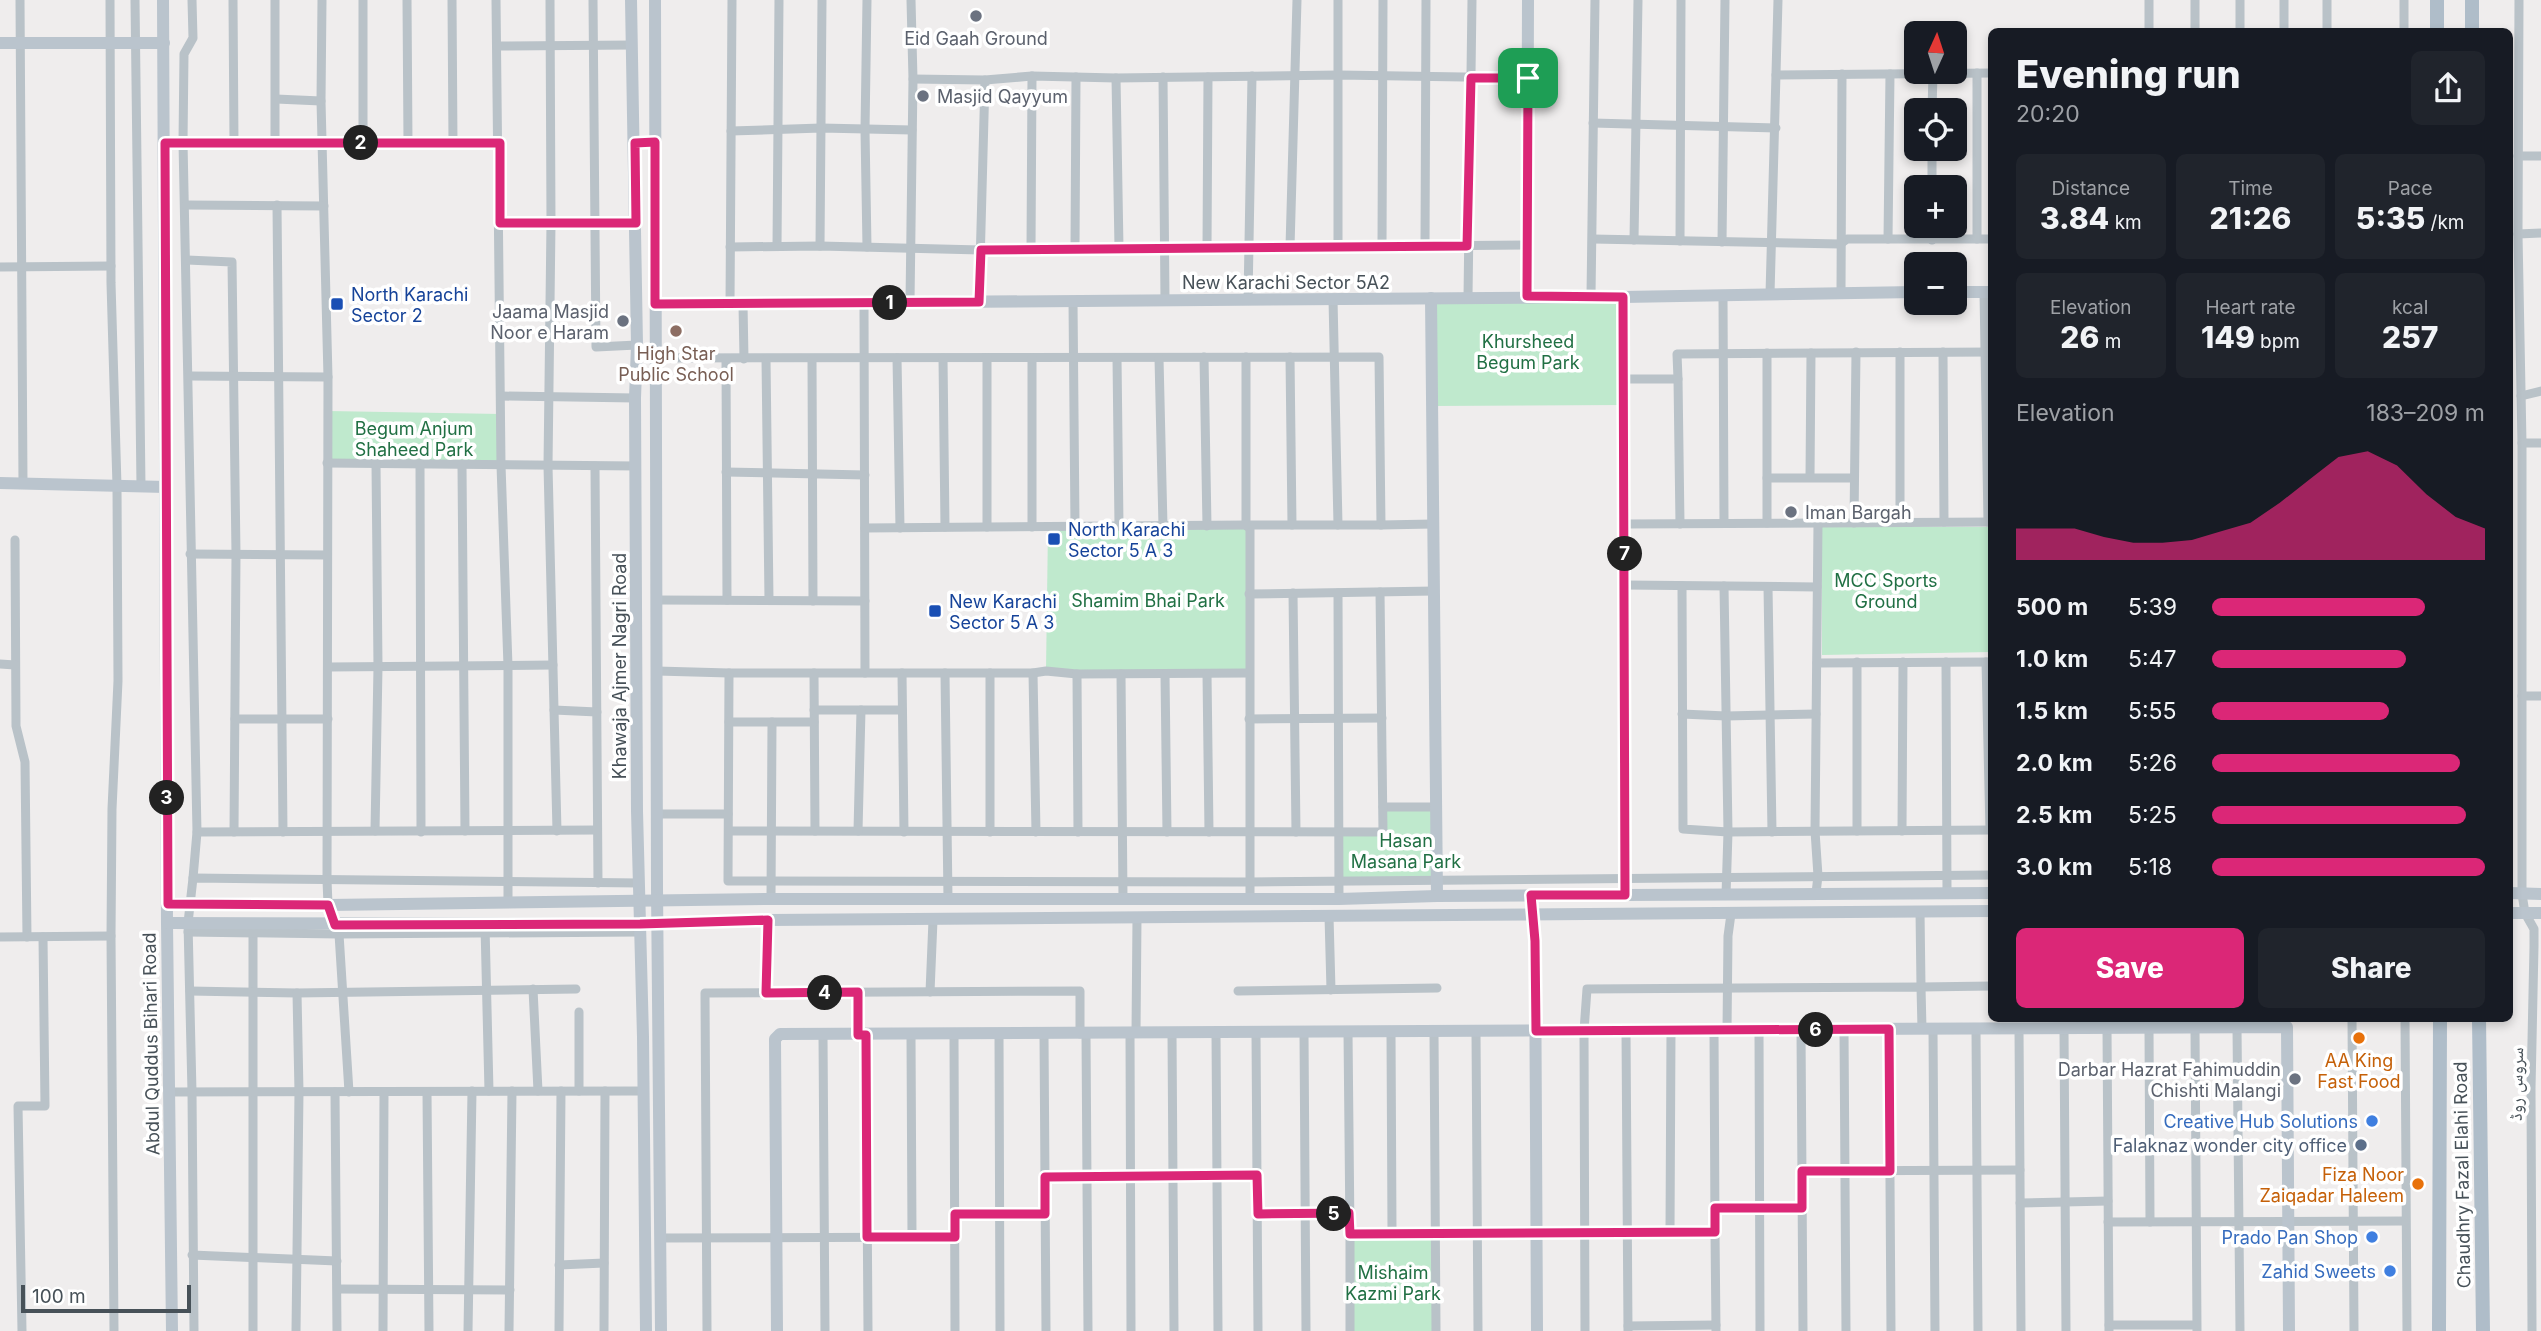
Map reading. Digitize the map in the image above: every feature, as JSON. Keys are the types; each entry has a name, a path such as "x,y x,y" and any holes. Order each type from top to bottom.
{"main road":[{"name":"Abdul Quddus Bihari Road","path":"163,0 167,923 172,1331"},
{"name":"Khawaja Ajmer Nagri Road","path":"631,0 637,345 637,811 644,1091 646,1331"},
{"path":"655,0 661,1331"},
{"path":"1527,296 1528,0"},
{"path":"2437,0 2437,28"},
{"path":"2472,0 2472,28"},
{"path":"0,43 163,43"},
{"path":"635,143 655,142"},
{"name":"New Karachi Sector 5A2","path":"655,304 1623,297 1904,292"},
{"path":"1967,292 1988,292"},
{"path":"1623,297 1625,895"},
{"path":"1431,298 1437,896"},
{"path":"636,423 658,422"},
{"path":"0,483 166,487"},
{"path":"168,904 328,905 771,899 1339,899 1531,895 1988,893"},
{"path":"2516,894 2541,894"},
{"path":"1531,895 1536,1031 1537,1331"},
{"path":"167,923 188,927 337,930 640,928 658,923 768,920 1988,911"},
{"path":"2513,913 2541,913"},
{"name":"Chaudhry Fazal Elahi Road","path":"2440,1022 2440,1331"},
{"name":"Chaudhry Fazal Elahi Road","path":"2479,1022 2482,1331"},
{"path":"777,1331 775,1039 780,1034 2287,1027 2289,1331"},
{"path":"2439,1296 2446,1331"}],"street":[{"path":"20,0 23,484"},
{"path":"110,0 111,266 117,486 118,681 112,809 111,936 114,1331"},
{"path":"135,0 141,486"},
{"path":"192,0 193,38 184,54 183,142 197,832 188,927 194,1331"},
{"path":"233,0 234,143"},
{"path":"275,0 275,144"},
{"path":"321,0 328,377 327,880 328,905 337,930 349,1092"},
{"path":"363,0 363,143"},
{"path":"407,0 408,143"},
{"path":"452,0 453,144"},
{"path":"496,0 500,143 501,465 508,666 508,902"},
{"path":"550,0 548,466 557,831"},
{"path":"593,0 596,346 637,345"},
{"path":"732,0 730,247 744,359"},
{"path":"777,246 779,0"},
{"path":"820,246 822,0"},
{"path":"867,0 867,247"},
{"path":"909,302 913,79 911,0"},
{"path":"1290,247 1297,0"},
{"path":"1338,0 1338,246"},
{"path":"1382,246 1383,0"},
{"path":"1425,246 1426,0"},
{"path":"1468,297 1472,0"},
{"path":"1591,296 1595,0"},
{"path":"1634,240 1638,0"},
{"path":"1680,241 1681,0"},
{"path":"1722,242 1725,0"},
{"path":"1770,294 1778,0"},
{"path":"2149,0 2149,28"},
{"path":"2195,0 2195,28"},
{"path":"2240,0 2240,28"},
{"path":"2284,0 2284,28"},
{"path":"2327,28 2328,0"},
{"path":"2404,0 2404,28"},
{"name":"سروس روڈ","path":"2519,0 2522,696 2516,894 2534,929 2535,946 2531,1089 2532,1331"},
{"path":"497,46 632,45"},
{"path":"1967,73 1988,73"},
{"path":"1977,73 1977,239"},
{"path":"1840,293 1842,74"},
{"path":"1888,239 1890,74"},
{"path":"1776,75 1904,74"},
{"path":"913,79 1339,75 1528,78"},
{"path":"1031,249 1032,76"},
{"path":"1248,299 1252,76"},
{"path":"1075,248 1076,77"},
{"path":"1163,77 1165,300"},
{"path":"1207,247 1208,77"},
{"path":"1116,78 1119,248"},
{"path":"979,302 985,79"},
{"path":"276,99 321,101"},
{"path":"1593,123 1776,128"},
{"path":"731,131 821,128 912,130"},
{"path":"165,143 500,143"},
{"path":"2518,156 2541,156"},
{"path":"186,205 324,206"},
{"path":"277,205 283,832"},
{"path":"500,223 636,223"},
{"path":"2518,234 2541,233"},
{"path":"1593,239 1840,244 1847,239 1988,239"},
{"path":"730,247 981,250 1527,245"},
{"path":"187,260 232,262 236,554 234,832"},
{"path":"0,267 111,266"},
{"path":"1988,292 1988,409"},
{"path":"1723,295 1724,523"},
{"path":"1333,299 1338,525"},
{"path":"1073,301 1075,526"},
{"path":"864,303 865,673"},
{"path":"1854,523 1856,352"},
{"path":"1900,352 1900,523"},
{"path":"1943,352 1944,522"},
{"path":"1680,524 1677,354 1987,352"},
{"path":"1767,353 1767,523"},
{"path":"1810,477 1811,353"},
{"path":"1204,357 1207,526"},
{"path":"1246,357 1246,525 1250,529 1250,899"},
{"path":"1290,357 1292,525"},
{"path":"657,358 1379,357 1381,525"},
{"path":"897,358 900,528"},
{"path":"943,358 945,527"},
{"path":"987,358 987,527"},
{"path":"1032,358 1032,527"},
{"path":"1117,358 1119,526"},
{"path":"1159,358 1163,526"},
{"path":"726,359 727,600"},
{"path":"766,359 769,600"},
{"path":"812,359 813,601"},
{"path":"188,376 328,377"},
{"path":"1625,379 1678,379"},
{"path":"2521,396 2541,391"},
{"path":"501,396 635,398"},
{"path":"2522,443 2541,443"},
{"path":"327,463 636,466"},
{"path":"375,831 378,667 376,464"},
{"path":"420,464 421,832"},
{"path":"462,465 465,831"},
{"path":"595,466 598,883"},
{"path":"726,472 864,475"},
{"path":"1767,478 1854,478"},
{"path":"1625,524 1988,522"},
{"path":"1816,893 1818,523"},
{"path":"865,528 1433,524"},
{"path":"15,540 16,726 25,762 27,937"},
{"path":"190,554 327,555"},
{"path":"1625,585 1817,587"},
{"path":"1682,586 1683,829 1728,832 1988,830"},
{"path":"1724,586 1728,832 1726,895"},
{"path":"1768,587 1772,832"},
{"path":"1249,594 1434,591"},
{"path":"729,831 1383,832 1380,592"},
{"path":"1293,593 1296,832"},
{"path":"1338,593 1339,899"},
{"path":"658,600 865,601"},
{"path":"1857,662 1857,831"},
{"path":"1902,831 1903,662"},
{"path":"1946,662 1947,892"},
{"path":"1817,663 1988,662"},
{"path":"0,664 15,665"},
{"path":"329,667 553,665"},
{"path":"657,671 1248,673"},
{"path":"729,673 728,881 1250,882 1988,875"},
{"path":"814,673 815,831"},
{"path":"902,673 904,832"},
{"path":"990,673 990,832"},
{"path":"1033,673 1036,832"},
{"path":"945,674 948,900"},
{"path":"1077,674 1078,832"},
{"path":"1121,674 1123,898"},
{"path":"1164,674 1167,832"},
{"path":"1207,674 1209,832"},
{"path":"2522,696 2541,696"},
{"path":"554,710 597,712"},
{"path":"814,710 902,710"},
{"path":"858,831 861,710"},
{"path":"1682,714 1816,714"},
{"path":"235,719 328,719"},
{"path":"1249,719 1382,719"},
{"path":"729,722 814,722"},
{"path":"771,899 772,722"},
{"path":"1383,807 1435,807"},
{"path":"657,814 727,814"},
{"path":"197,832 597,830"},
{"path":"192,878 639,883"},
{"path":"1920,911 1921,988 1928,1029 1934,1170 1935,1331"},
{"path":"1626,1031 1628,1328 1716,1328 1715,1208 1721,1030 1729,987 1728,936 1731,914"},
{"path":"1329,916 1331,990"},
{"path":"1131,1331 1130,1176 1137,918"},
{"path":"766,993 768,920"},
{"path":"930,992 933,920"},
{"path":"253,928 253,1331"},
{"path":"485,928 489,1091"},
{"path":"0,937 111,936"},
{"path":"22,1331 18,1106 45,1106 43,937"},
{"path":"1585,1331 1584,1031 1587,989 1988,986"},
{"path":"1238,991 1437,988"},
{"path":"533,989 538,1091"},
{"path":"190,991 297,993 576,989"},
{"path":"707,1331 705,993 1080,991 1087,1177 1088,1331"},
{"path":"858,992 862,1035 868,1331"},
{"path":"296,1331 299,1092 297,993"},
{"path":"579,1012 579,1091"},
{"path":"2352,1022 2354,1331"},
{"path":"2405,1022 2407,1331"},
{"path":"2064,1028 2066,1331"},
{"path":"2107,1028 2109,1328 2197,1328 2195,1028"},
{"path":"2149,1028 2150,1222"},
{"path":"2237,1028 2240,1331"},
{"path":"1889,1029 1891,1331"},
{"path":"1976,1029 1978,1331"},
{"path":"2020,1029 2021,1331"},
{"path":"1670,1231 1671,1030"},
{"path":"1759,1030 1760,1331"},
{"path":"1801,1030 1803,1331"},
{"path":"1844,1030 1846,1331"},
{"path":"1304,1032 1306,1331"},
{"path":"1348,1032 1350,1331"},
{"path":"1391,1032 1392,1234"},
{"path":"1434,1032 1436,1331"},
{"path":"1476,1032 1478,1331"},
{"path":"1172,1033 1174,1331"},
{"path":"1216,1033 1218,1331"},
{"path":"1256,1033 1258,1331"},
{"path":"954,1034 956,1331"},
{"path":"999,1034 1000,1331"},
{"path":"1044,1034 1046,1331"},
{"path":"823,1035 825,1331"},
{"path":"911,1035 912,1237"},
{"path":"383,1331 384,1091"},
{"path":"427,1091 429,1331"},
{"path":"468,1331 472,1091"},
{"path":"509,1331 512,1091"},
{"path":"559,1331 561,1091"},
{"path":"604,1331 605,1091"},
{"path":"170,1092 644,1091"},
{"path":"335,1092 337,1331"},
{"path":"1802,1171 2020,1170"},
{"path":"1045,1177 1257,1175"},
{"path":"2021,1203 2108,1201"},
{"path":"1715,1208 1802,1208"},
{"path":"1258,1214 1349,1213"},
{"path":"955,1214 1045,1214"},
{"path":"2108,1222 2405,1222"},
{"path":"1350,1234 1715,1232"},
{"path":"661,1238 955,1237"},
{"path":"192,1255 337,1261"},
{"path":"559,1265 604,1263"},
{"path":"338,1289 510,1290"}],"green space":[{"name":"Khursheed Begum Park","path":"1623,297 1624,405 1432,406 1431,298"},
{"name":"Begum Anjum Shaheed Park","path":"328,411 501,414 501,465 327,463"},
{"name":"Shamim Bhai Park","path":"1048,527 1250,529 1248,673 1046,671"},
{"name":"MCC Sports Ground","path":"1822,527 1988,527 1988,652 1822,655"},
{"name":"Hasan Masana Park","path":"1386,808 1432,809 1433,879 1343,878 1342,834 1385,833"},
{"name":"Mishaim Kazmi Park","path":"1435,1233 1436,1331 1350,1331 1350,1234"}],"place":[{"name":"Eid Gaah Ground","path":"976,16"},
{"name":"Masjid Qayyum","path":"923,96"},
{"name":"North Karachi Sector 2","path":"337,304"},
{"name":"Jaama Masjid Noor e Haram","path":"623,321"},
{"name":"High Star Public School","path":"676,331"},
{"name":"Iman Bargah","path":"1791,512"},
{"name":"North Karachi Sector 5 A 3","path":"1054,539"},
{"name":"New Karachi Sector 5 A 3","path":"935,611"},
{"name":"AA King Fast Food","path":"2359,1038"},
{"name":"Darbar Hazrat Fahimuddin Chishti Malangi","path":"2295,1079"},
{"name":"Creative Hub Solutions","path":"2372,1121"},
{"name":"Falaknaz wonder city office","path":"2361,1145"},
{"name":"Fiza Noor Zaiqadar Haleem","path":"2418,1184"},
{"name":"Prado Pan Shop","path":"2372,1237"},
{"name":"Zahid Sweets","path":"2390,1271"}],"route":[{"path":"1471,78 1528,78 1527,296 1623,297 1625,379 1625,895 1531,895 1535,941 1536,1031 1889,1029 1890,1171 1802,1171 1802,1208 1715,1208 1715,1232 1350,1234 1349,1213 1258,1214 1257,1175 1045,1177 1045,1214 955,1214 955,1237 867,1237 866,1035 858,1035 858,992 766,993 768,920 640,924 335,925 328,905 168,904 165,143 500,143 500,223 636,223 635,143 655,142 655,304 979,302 981,250 1467,246 1471,78"}]}
